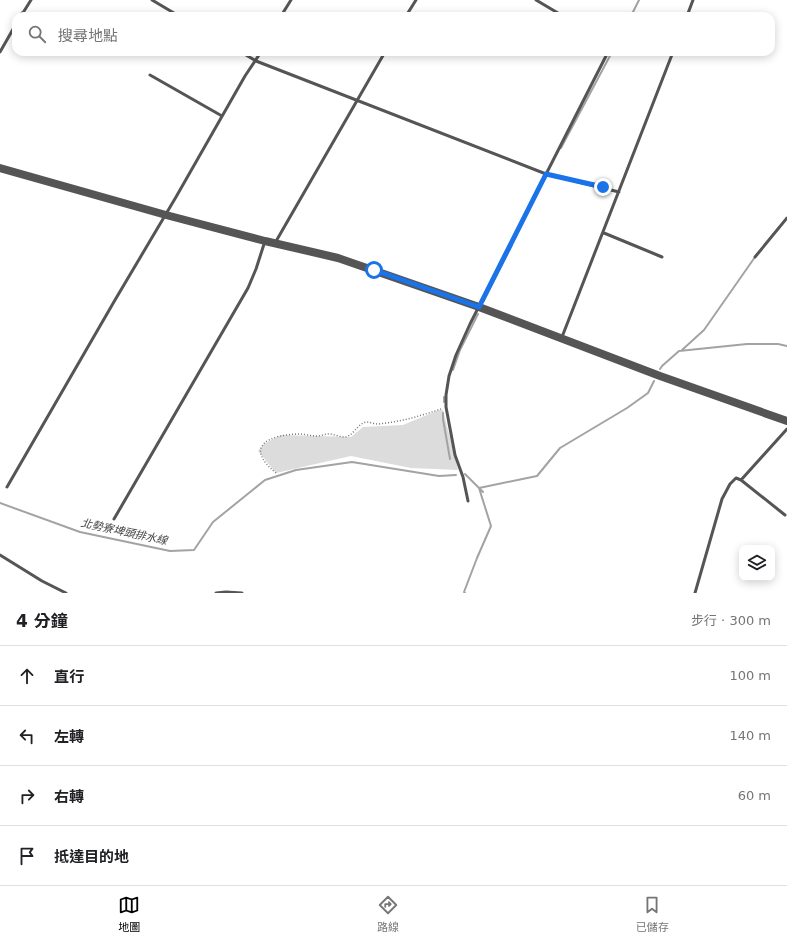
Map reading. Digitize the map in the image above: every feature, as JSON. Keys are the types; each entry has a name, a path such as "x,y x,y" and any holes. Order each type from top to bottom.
{"street":[{"path":"0,168 166,215 275,244 338,258 479,307 660,376 787,421"}],"lane":[{"path":"23,12 31,0"},
{"path":"152,0 172,12"},
{"path":"284,12 291,0"},
{"path":"408,12 416,0"},
{"path":"536,0 556,12"},
{"path":"688,12 693,0"},
{"path":"0,52 12,31"},
{"path":"248,56 256,61 546,174 619,192"},
{"path":"7,487 166,215 245,76 259,56"},
{"path":"275,244 383,56"},
{"path":"468,501 463,477 455,455 446,407 446,395 451,369 470,324 606,56"},
{"path":"562,339 671,56"},
{"path":"150,75 222,116"},
{"path":"755,257 787,218"},
{"path":"604,233 662,257"},
{"path":"114,518 248,288 265,241"},
{"path":"742,480 787,429"},
{"path":"695,593 722,499 730,484 736,478 742,480 785,515"},
{"path":"0,555 66,593"},
{"path":"216,593 242,593"}],"path":[{"path":"276,473 264,460 260,450 264,442 287,435 300,434 317,436 330,434 344,437 354,432 366,422 376,424 401,421 446,407"}],"shaded area":[{"path":"439,410 443,410 458,470 411,468 351,456 276,473 258,451 264,444 281,435 351,437 363,427 403,425"}],"waterway":[{"path":"633,12 639,0"},
{"path":"561,148 610,56"},
{"path":"483,302 512,245"},
{"path":"682,350 704,330 755,257"},
{"path":"453,370 460,350 478,314"},
{"path":"660,369 679,351 747,344 778,344 787,346"},
{"path":"479,488 537,476 560,448 627,408 648,393 654,381"},
{"path":"444,397 444,402"},
{"path":"443,413 450,459"},
{"name":"北勢寮埤頭排水線","path":"0,503 80,532 170,551 194,550 213,522 265,480 296,470 352,462 439,476 456,475"},
{"name":"北勢寮埤頭排水線","path":"465,474 483,492"},
{"name":"北勢寮埤頭排水線","path":"465,593 464,592 477,558 491,526 479,488"}],"route":[{"path":"374,270 479,307 546,174 603,187"}]}
